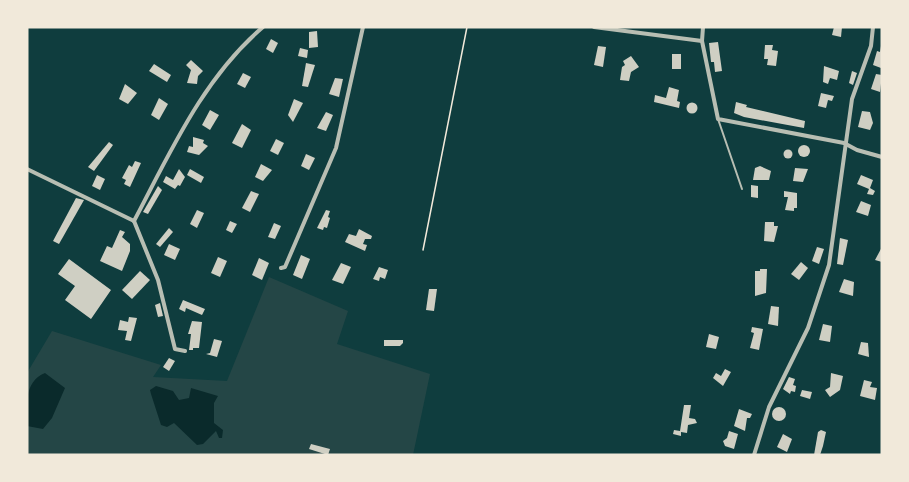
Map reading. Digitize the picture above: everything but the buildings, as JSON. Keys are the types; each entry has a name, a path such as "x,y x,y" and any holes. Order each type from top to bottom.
{"street":[{"path":"134,221 194,111 224,67 263,27"},
{"path":"281,268 285,267 336,148 363,27"},
{"path":"594,27 702,41"},
{"path":"703,27 702,41 718,119 844,143 882,157"},
{"path":"754,455 769,407 808,328 829,265 844,143 852,99 872,46 873,27"},
{"path":"27,169 134,221 159,280 175,349 185,351"}],"lane":[{"path":"718,119 742,189"}],"path":[{"path":"423,250 467,27"},
{"path":"308,455 314,455"}],"shaded area":[{"path":"269,277 348,311 337,344 430,374 413,455 27,455 27,373 52,331 161,365 153,377 227,381"},
{"path":"45,373 65,388 52,418 43,429 27,426 27,403 33,382"},
{"path":"156,386 173,391 179,400 189,398 191,388 218,396 214,403 214,423 223,430 222,438 219,438 216,431 203,444 197,445 174,423 167,427 161,425 150,390"}]}
